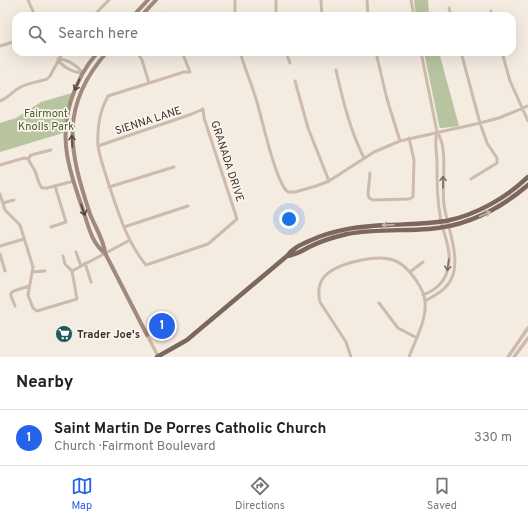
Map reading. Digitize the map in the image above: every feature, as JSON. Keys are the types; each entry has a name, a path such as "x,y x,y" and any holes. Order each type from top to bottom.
{"main road":[{"path":"137,12 148,0"},
{"path":"145,12 156,0"},
{"path":"95,56 83,73 73,95 67,119 67,153 74,181 91,232 99,249 105,253"},
{"path":"104,56 89,76 79,95 73,120 73,154 79,179 95,227 104,246 105,253 147,335"},
{"path":"83,73 89,76"},
{"path":"448,223 489,205 517,187 528,176"},
{"path":"74,181 79,179"},
{"path":"157,357 187,340 287,256 292,250 341,230 364,226 442,224 475,218 504,204 528,185"}],"street":[{"path":"28,0 33,12"},
{"path":"97,12 109,0"},
{"path":"235,0 235,12"},
{"path":"276,0 276,12"},
{"path":"321,0 322,12"},
{"path":"367,0 368,12"},
{"path":"412,0 414,12"},
{"path":"449,8 450,12"},
{"path":"0,46 12,42"},
{"path":"0,100 5,99 24,85 47,79 60,56"},
{"path":"140,56 149,83"},
{"path":"72,270 130,240 102,165 98,146 98,128 101,114 108,96 184,72 190,72 184,56"},
{"path":"241,56 260,112 266,139 282,184 286,191 291,192 329,181 383,147 409,138 480,123 528,106"},
{"path":"287,56 290,63"},
{"path":"422,56 437,132 440,137 443,160 443,204 455,262 451,280 444,289 425,301"},
{"path":"462,56 480,123 487,143 497,158 497,163 471,179"},
{"path":"503,56 510,81 528,120"},
{"path":"377,57 387,99 400,141"},
{"path":"58,59 64,59 79,68 83,73"},
{"path":"58,59 61,64 76,73 83,73"},
{"path":"336,70 350,124 357,145 364,158"},
{"path":"295,81 308,128 329,181"},
{"name":"SIENNA LANE","path":"98,146 203,109"},
{"name":"GRANADA DRIVE","path":"130,240 146,265 208,244 237,219 204,118 203,109"},
{"path":"423,295 440,285 447,272 450,259 437,196 437,161 435,138 437,132"},
{"path":"370,174 369,198 373,200 409,199 413,197 414,160 409,138"},
{"path":"28,159 31,155 51,150"},
{"path":"0,166 24,158 28,159"},
{"path":"28,159 42,188 74,181"},
{"path":"110,187 174,167"},
{"path":"51,227 66,222 55,186"},
{"path":"0,194 2,205 5,210 20,225 33,267 28,295 33,308 37,311 77,300 72,270 65,264 62,256"},
{"path":"2,205 14,200"},
{"path":"124,227 188,206"},
{"path":"0,246 24,238"},
{"path":"76,252 81,266"},
{"path":"0,254 5,271"},
{"path":"351,357 346,342 320,302 318,295 319,285 325,276 335,269 351,263 377,258 393,260 403,265 417,281 425,301 424,314 417,338 409,357"},
{"path":"410,272 422,262"},
{"path":"86,263 91,282"},
{"path":"32,272 38,273 45,271"},
{"path":"15,306 11,296 14,290 29,286"},
{"path":"379,303 398,328 417,338"},
{"path":"508,357 528,328"},
{"path":"147,335 157,357"},
{"path":"514,357 528,338"}],"green space":[{"path":"414,0 428,0 429,12 416,12"},
{"path":"425,56 440,56 459,126 440,128"},
{"name":"Fairmont Knolls Park","path":"72,93 66,111 63,133 0,152 0,123 16,118 41,102"}],"place":[{"name":"Saint Martin De Porres Catholic Church","path":"162,326"},
{"name":"Trader Joe's","path":"64,334"}]}
